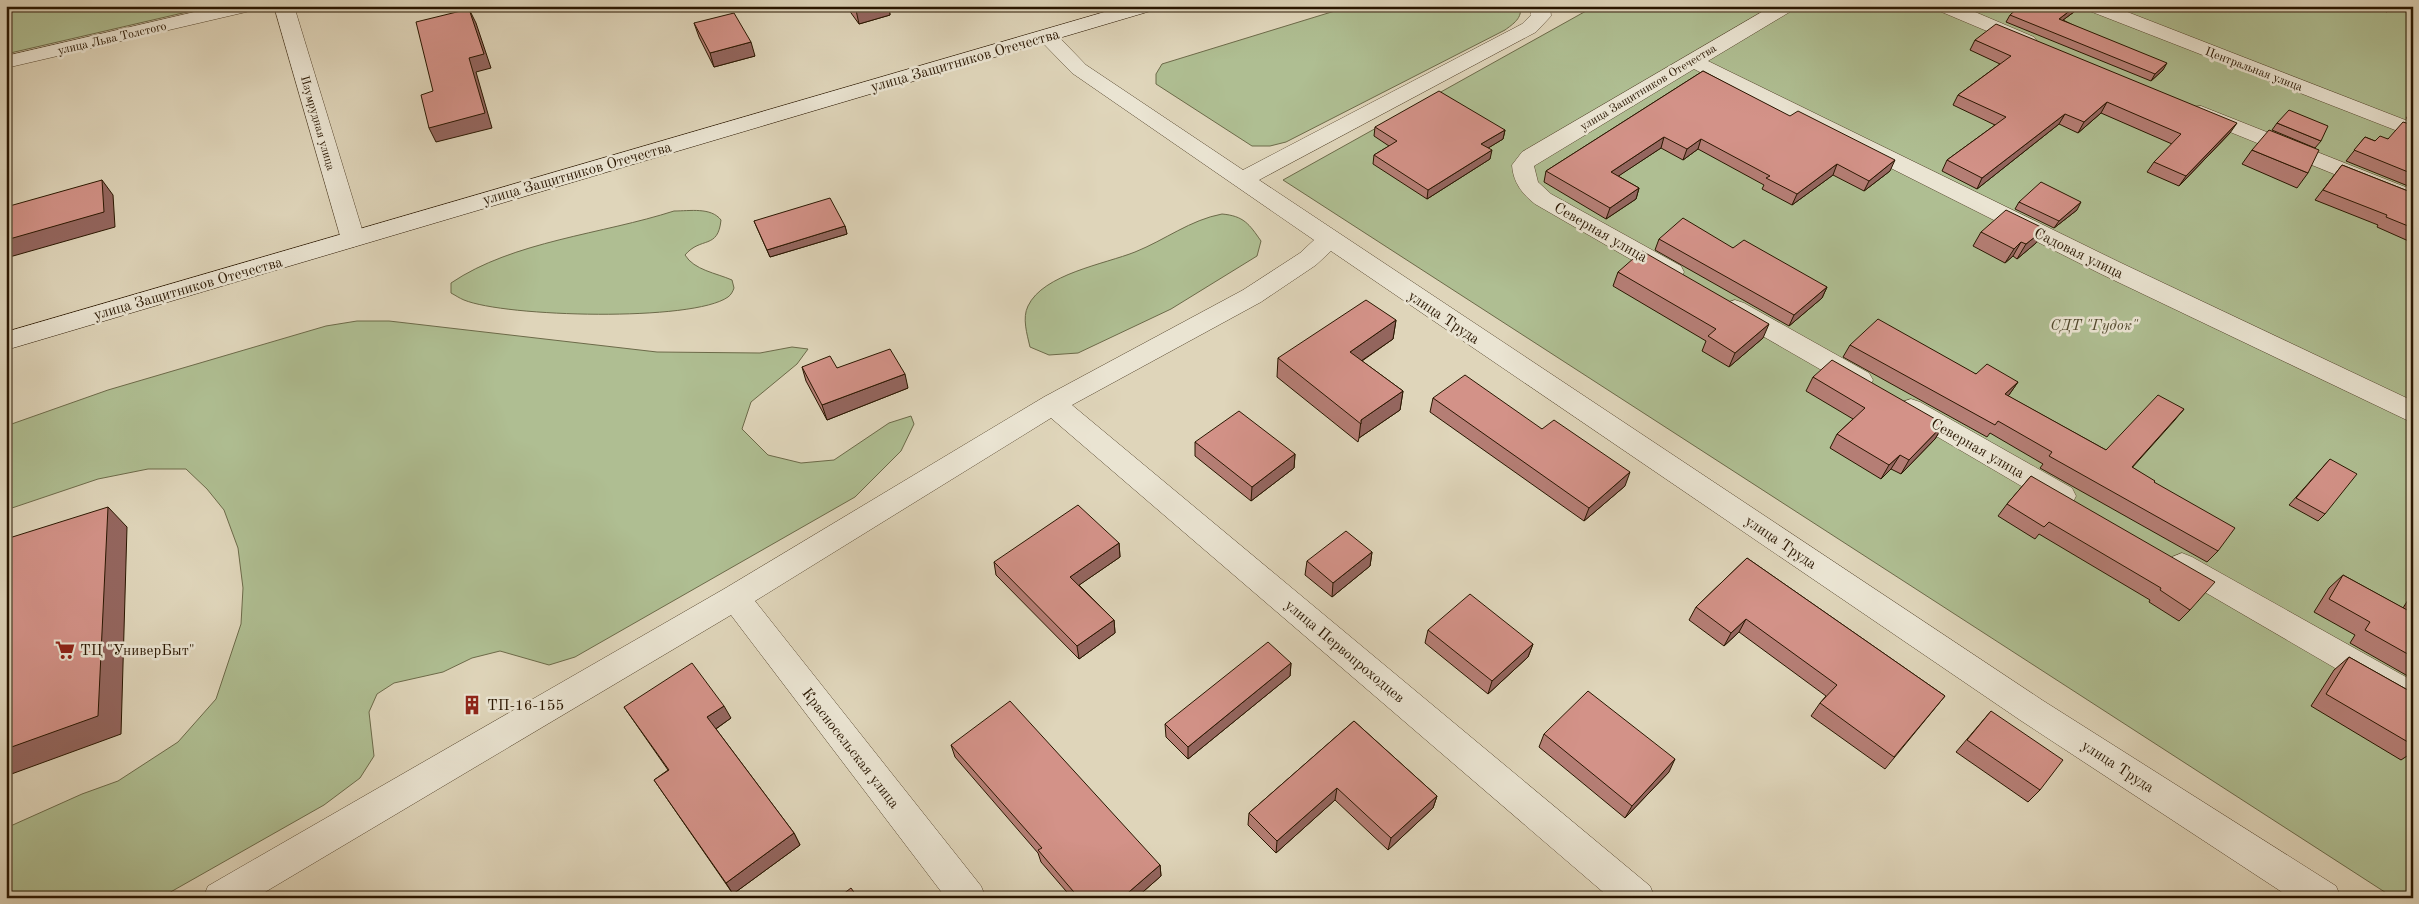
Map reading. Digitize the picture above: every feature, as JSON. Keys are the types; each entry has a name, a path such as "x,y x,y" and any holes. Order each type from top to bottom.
{"street":[{"name":"улица Льва Толстого","path":"6,62 246,6"},
{"name":"Изумрудная улица","path":"284,6 353,239"},
{"name":"улица Защитников Отечества","path":"6,341 1148,6"},
{"path":"1242,180 1529,28 1541,16 1540,6"},
{"name":"улица Защитников Отечества","path":"1523,177 1523,165 1530,157 1786,6"},
{"path":"1944,6 2045,48"},
{"name":"Центральная улица","path":"2094,6 2413,131"},
{"name":"улица Труда","path":"1047,36 1078,69 1329,239 2031,710 2323,898"},
{"name":"Садовая улица","path":"1693,61 2110,268 2413,413"},
{"path":"2183,104 2413,199"},
{"name":"Северная улица","path":"1523,177 1529,188 1543,199 1690,283"},
{"path":"221,898 735,598 894,499 1053,404 1252,296 1308,259 1329,239"},
{"name":"Северная улица","path":"1716,298 2088,511"},
{"name":"улица Первопроходцев","path":"1053,404 1637,898"},
{"path":"2157,550 2413,697"},
{"name":"Красносельская улица","path":"735,598 968,898"}],"green space":[{"path":"6,6 213,6 6,54"},
{"path":"1351,6 1520,6 1521,10 1517,20 1505,30 1286,142 1270,146 1252,146 1156,84 1156,74 1162,64"},
{"name":"СДТ \"Гудок\"","path":"1595,6 2413,6 2413,898 2394,898 1283,180"},
{"path":"674,211 706,211 721,220 719,229 713,239 691,249 685,255 700,268 732,280 734,288 728,297 708,305 678,310 598,314 556,313 486,306 464,300 451,293 451,283 475,269 502,257 559,240"},
{"path":"1222,214 1241,219 1253,230 1261,241 1257,256 1171,309 1078,353 1049,355 1030,347 1026,326 1026,311 1036,295 1047,286 1076,271 1135,252 1188,225"},
{"path":"357,321 389,321 657,352 760,353 792,347 808,349 797,364 751,402 742,429 768,455 801,463 834,460 889,423 911,416 914,424 901,451 855,497 575,657 549,665 500,651 472,658 443,672 394,683 377,694 369,712 374,756 360,778 324,805 160,898 6,898 6,828 82,794 118,781 178,742 216,699 241,624 243,588 238,548 224,510 207,489 186,469 148,469 98,479 6,510 6,426 108,390 326,326"}],"building":[{"path":"853,6 871,6 856,10"},
{"path":"2020,6 2076,6 2059,19 2167,63 2155,74 2010,15"},
{"path":"469,9 484,54 469,58 485,113 429,128 421,95 433,91 416,22"},
{"path":"734,13 751,42 710,53 694,23"},
{"path":"1996,24 2237,123 2186,176 2154,162 2181,134 2107,102 2084,122 2065,114 1982,178 1947,160 2006,117 1958,95 2011,56 1975,40"},
{"path":"1703,71 1790,116 1798,111 1895,160 1869,181 1837,164 1797,194 1766,178 1770,176 1701,139 1687,149 1664,137 1611,172 1639,188 1610,208 1546,171"},
{"path":"1439,91 1505,130 1481,144 1492,150 1428,190 1374,155 1397,141 1375,127"},
{"path":"2289,110 2328,126 2321,141 2277,123"},
{"path":"2403,122 2413,125 2413,174 2354,150 2365,137 2375,141 2380,136 2388,139"},
{"path":"2269,130 2319,150 2308,173 2252,150"},
{"path":"2342,165 2413,193 2413,228 2386,217 2387,215 2323,190"},
{"path":"102,180 104,212 6,240 6,207"},
{"path":"2041,182 2081,202 2059,221 2019,202"},
{"path":"830,198 845,226 767,250 754,221"},
{"path":"2006,210 2045,229 2026,244 2021,242 2014,249 1981,232"},
{"path":"1683,218 1733,248 1744,240 1827,287 1794,315 1659,239"},
{"path":"1642,251 1769,324 1735,353 1708,336 1716,329 1618,272"},
{"path":"1366,300 1396,320 1350,352 1403,391 1361,420 1361,424 1278,358"},
{"path":"1878,319 1976,374 1987,364 2018,382 2005,394 2106,450 2158,395 2184,409 2132,467 2154,482 2235,528 2218,551 2049,456 2052,452 1998,421 1995,425 1850,345"},
{"path":"890,349 905,374 822,405 802,367 830,356 837,368"},
{"path":"1832,360 1944,424 1909,460 1900,455 1889,465 1837,434 1865,408 1813,377"},
{"path":"1465,375 1542,429 1554,420 1630,472 1589,508 1433,398"},
{"path":"1239,411 1295,454 1252,487 1195,442"},
{"path":"2330,459 2357,474 2325,514 2296,498"},
{"path":"2031,476 2215,582 2190,610 2160,590 2161,588 2049,522 2044,527 2007,504"},
{"path":"1078,505 1119,543 1070,577 1114,620 1077,646 994,562"},
{"name":"ТЦ \"УниверБыт\"","path":"108,507 98,716 6,749 6,539"},
{"path":"1346,531 1372,552 1333,583 1307,561"},
{"path":"1747,558 1945,696 1894,757 1820,703 1837,685 1746,619 1731,633 1696,607"},
{"path":"2343,575 2409,611 2413,605 2413,657 2365,630 2370,622 2329,599"},
{"path":"1470,594 1533,644 1492,681 1428,630"},
{"path":"1268,642 1291,663 1188,747 1165,724"},
{"path":"2349,657 2413,693 2413,745 2326,694"},
{"path":"692,663 724,706 707,717 794,833 726,883 654,780 669,770 624,707"},
{"path":"1588,691 1675,759 1632,806 1544,734"},
{"path":"1010,701 1160,865 1122,898 1079,898 1038,850 1042,848 951,745"},
{"path":"1991,711 2063,760 2040,790 1967,740"},
{"path":"1354,721 1437,796 1391,838 1337,788 1277,841 1249,813"},
{"path":"851,888 858,898 838,898"}],"place":[{"name":"ТЦ \"УниверБыт\"","path":"65,650"},
{"name":"ТП-16-155","path":"472,705"}]}
